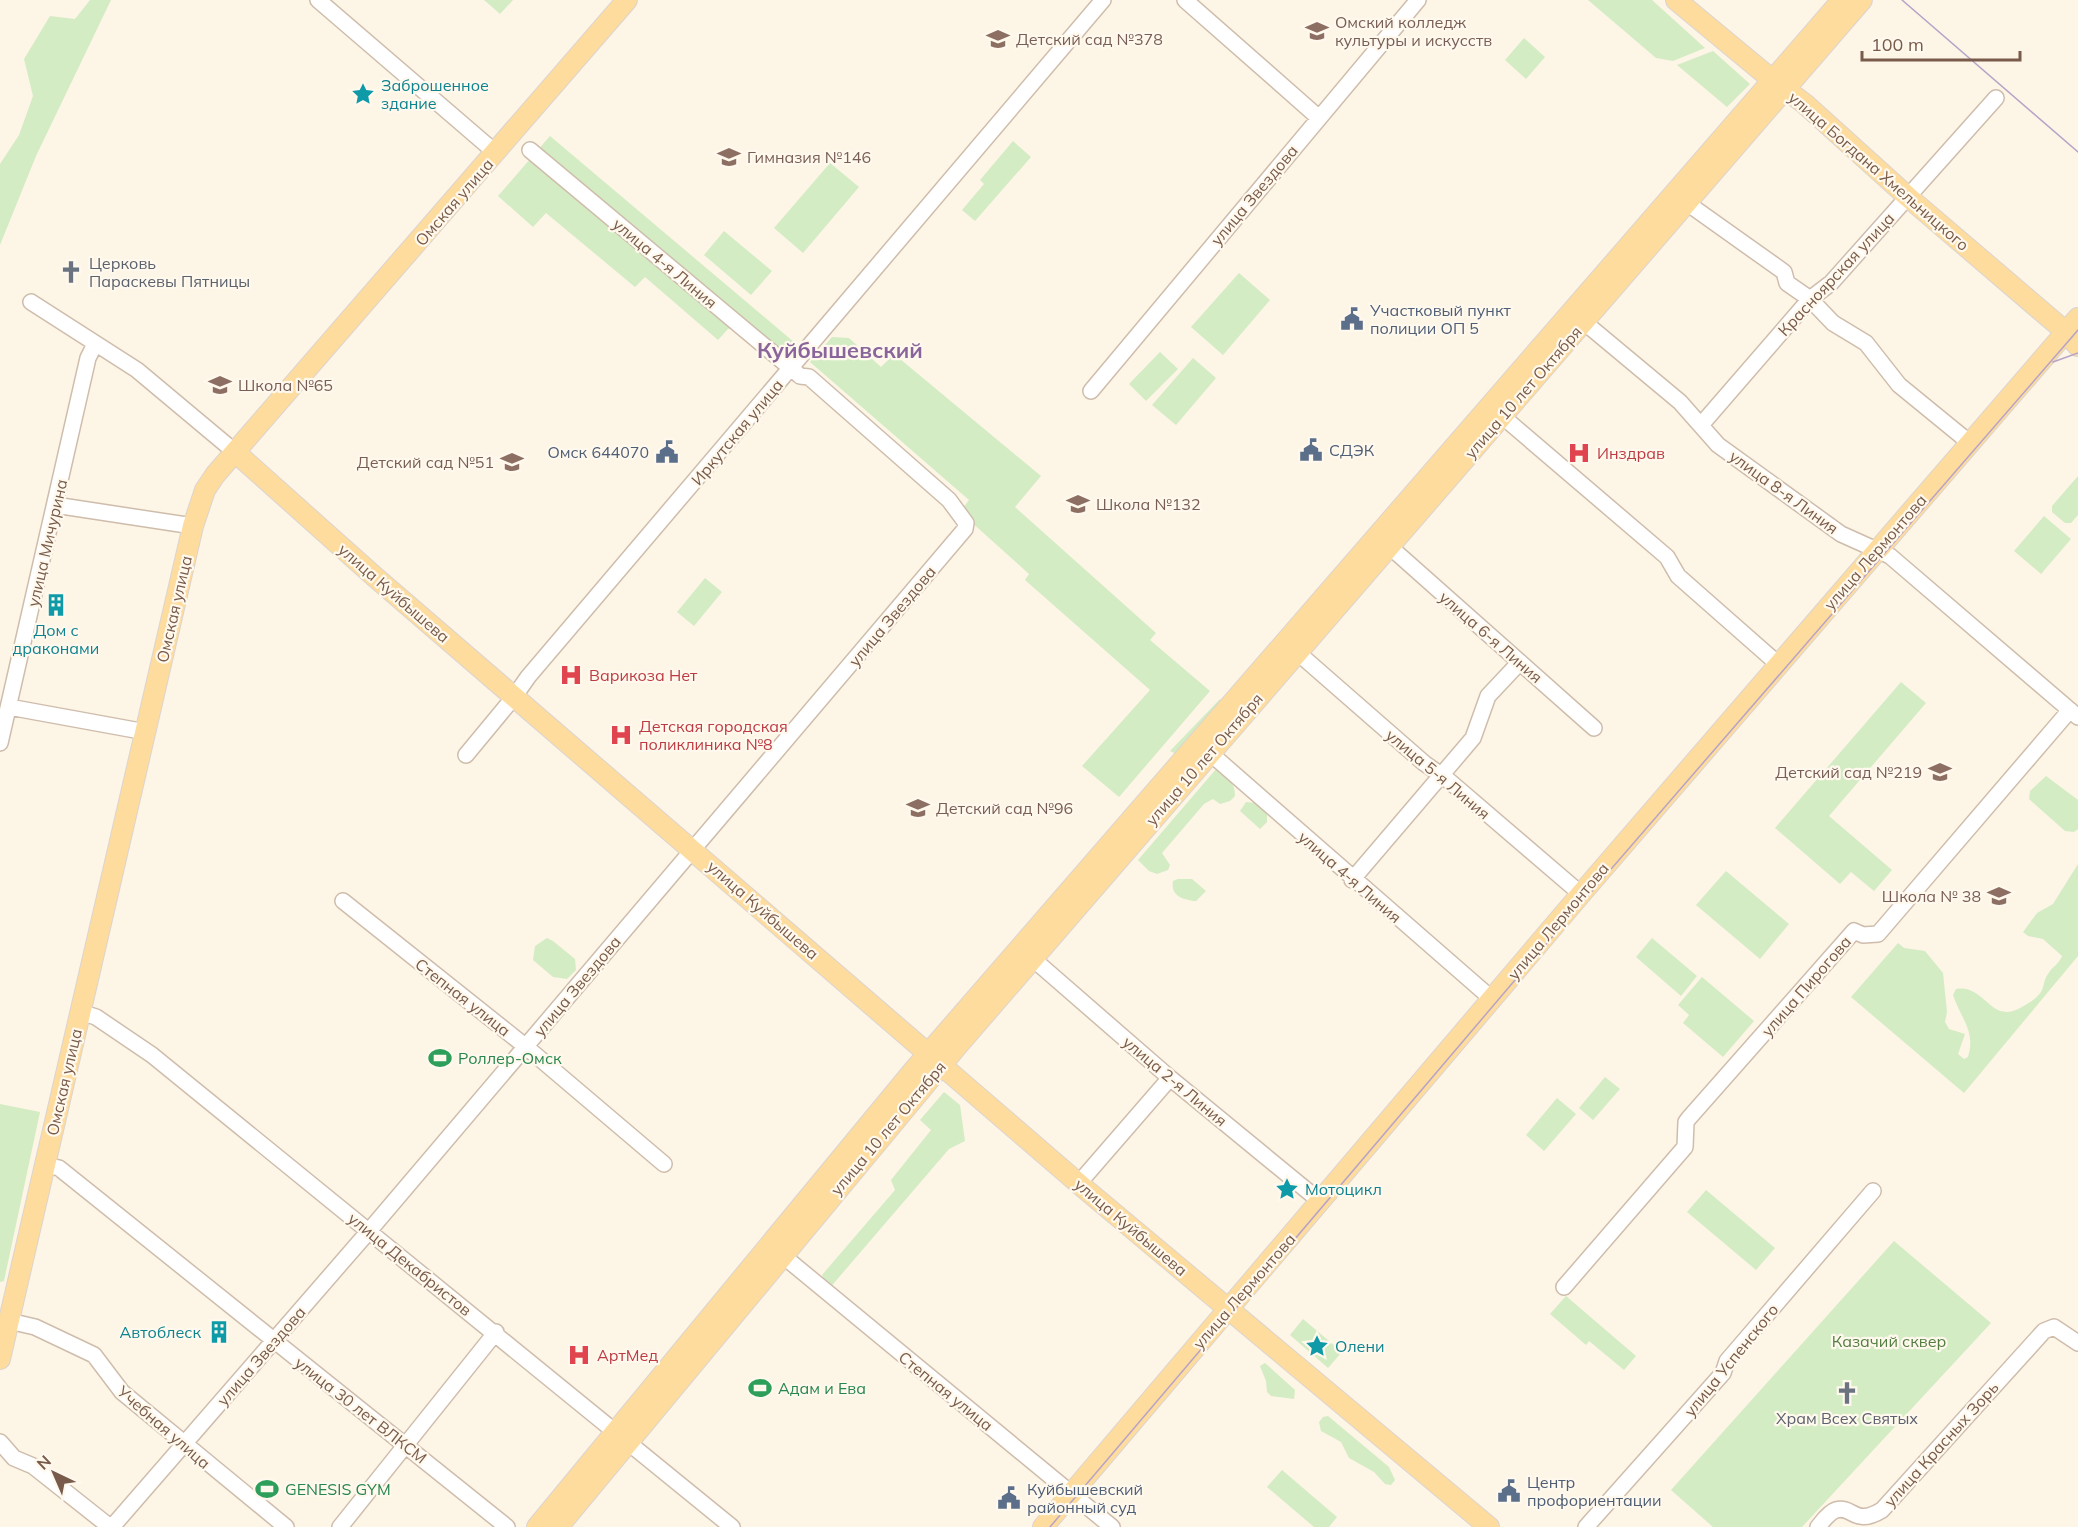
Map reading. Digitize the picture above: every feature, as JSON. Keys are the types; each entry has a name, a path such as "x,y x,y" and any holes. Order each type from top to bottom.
{"main road":[{"name":"Омская улица","path":"0,1359 193,526 206,490 235,452 627,0"},
{"name":"улица Богдана Хмельницкого","path":"1676,0 1779,84 1908,197 2074,332"},
{"name":"улица 10 лет Октября","path":"537,1527 622,1436 782,1255 935,1059 1032,958 1687,203 1842,0"},
{"name":"улица 10 лет Октября","path":"558,1527 622,1436 935,1059 1779,84 1862,0"},
{"name":"улица Лермонтова","path":"1043,1527 1876,550 1970,443 2074,332"},
{"name":"улица Куйбышева","path":"235,452 514,697 1079,1183 1489,1527"}],"street":[{"path":"318,0 496,153"},
{"name":"Иркутская улица","path":"466,755 514,697 528,676 796,372 1104,0"},
{"path":"1185,0 1320,118"},
{"name":"улица Звездова","path":"1090,391 1418,0"},
{"name":"Красноярская улица","path":"1701,426 1810,299 1831,283 1996,98"},
{"name":"улица 4-я Линия","path":"530,150 796,372 809,377 949,500 954,511 966,523"},
{"path":"1687,203 1784,272 1787,283 1810,299 1833,323 1866,343 1899,385 1970,443"},
{"name":"улица Куйбышева","path":"31,302 137,370 235,452"},
{"name":"улица 8-я Линия","path":"1584,322 1680,402 1718,445 1729,450 1806,510 1841,534 1890,556 2074,714"},
{"name":"улица Мичурина","path":"0,742 88,358 95,344"},
{"path":"1502,417 1667,557 1678,576 1778,664"},
{"path":"55,505 193,526"},
{"name":"улица Звездова","path":"111,1527 369,1231 959,537 966,523"},
{"name":"улица 6-я Линия","path":"1389,546 1594,728"},
{"name":"улица 5-я Линия","path":"1297,652 1424,763 1440,774 1581,894"},
{"path":"1352,880 1473,738 1488,696 1520,662"},
{"path":"9,707 146,732"},
{"name":"улица Пирогова","path":"1564,1287 1685,1148 1686,1122 1689,1118 1854,931 1863,935 1878,934 2074,714"},
{"name":"улица 4-я Линия","path":"1210,753 1352,880 1492,999"},
{"name":"Степная улица","path":"343,901 525,1046 664,1164"},
{"name":"улица 2-я Линия","path":"1032,958 1170,1078 1321,1202"},
{"name":"улица Декабристов","path":"80,1012 116,1028 152,1055 496,1332 732,1527"},
{"path":"1079,1183 1170,1078"},
{"name":"улица 30 лет ВЛКСМ","path":"45,1165 59,1168 507,1527"},
{"name":"улица Успенского","path":"1586,1527 1723,1373 1727,1361 1873,1191"},
{"name":"Степная улица","path":"782,1255 1112,1527"},
{"name":"Учебная улица","path":"9,1321 35,1327 94,1355 113,1384 183,1445 286,1527"},
{"name":"улица Красных Зорь","path":"1818,1527 1835,1510 1856,1518 1867,1519 1882,1510 2037,1338 2054,1327 2078,1343"},
{"path":"340,1527 496,1332"},
{"path":"0,1442 14,1458 33,1466 111,1527"}],"green space":[{"path":"90,0 111,0 36,156 0,245 0,164 19,135 33,96 24,59 50,16 75,19"},
{"path":"484,0 513,0 500,14"},
{"path":"1588,0 1652,0 1705,48 1673,61 1656,58"},
{"path":"1524,38 1545,57 1526,79 1505,60"},
{"path":"1713,51 1750,84 1727,107 1677,65"},
{"path":"550,136 801,348 785,368 736,328 728,329 718,340 645,277 635,287 546,213 533,227 498,196"},
{"path":"1013,141 1031,157 975,221 962,210 984,184 980,180"},
{"path":"830,163 859,187 803,253 774,228"},
{"path":"724,231 772,271 751,295 704,255"},
{"path":"1239,273 1270,300 1223,355 1191,327"},
{"path":"832,337 849,338 881,367 894,354 1041,476 1015,507 1156,633 1150,640 1210,691 1119,797 1082,766 1150,690 1025,580 1029,574 960,512 969,500 810,362"},
{"path":"1160,352 1178,369 1146,401 1129,384"},
{"path":"1193,358 1216,378 1176,425 1152,405"},
{"path":"2078,476 2078,515 2071,523 2065,523 2052,512 2052,506"},
{"path":"2044,516 2071,539 2041,574 2014,551"},
{"path":"705,578 722,592 694,626 677,612"},
{"path":"1901,682 1926,703 1829,816 1892,870 1874,891 1851,872 1840,884 1775,828"},
{"path":"1220,699 1221,705 1178,755 1170,751"},
{"path":"1217,768 1232,783 1235,796 1230,801 1220,804 1213,799 1204,804 1162,853 1170,865 1168,870 1157,874 1149,871 1138,860"},
{"path":"2046,776 2078,800 2078,829 2074,832 2065,831 2029,799 2030,791"},
{"path":"1246,802 1257,803 1267,812 1267,822 1260,829 1240,811"},
{"path":"2078,864 2078,956 1964,1093 1851,997 1898,943 1904,948 1925,951 1943,973 1947,1012 1945,1022 1949,1029 1965,1034 1958,1054 1964,1059 1968,1057 1969,1032 1953,995 1956,989 1974,992 2002,1011 2022,1007 2037,997 2051,969 2062,956 2043,939 2028,936 2023,932 2037,913 2053,904"},
{"path":"1726,871 1789,924 1760,959 1696,905"},
{"path":"1192,879 1206,891 1196,901 1187,900 1176,894 1174,890 1173,881"},
{"path":"547,938 575,959 576,970 567,979 553,977 533,960 535,946"},
{"path":"1652,938 1697,976 1681,996 1636,957"},
{"path":"1702,977 1754,1021 1723,1057 1683,1023 1689,1015 1678,1005"},
{"path":"1605,1077 1620,1089 1593,1120 1579,1108"},
{"path":"944,1092 960,1105 965,1141 949,1149 828,1290 822,1275 895,1190 891,1180 931,1130 920,1120"},
{"path":"1557,1098 1576,1114 1544,1151 1526,1135"},
{"path":"0,1104 40,1112 4,1281 0,1282"},
{"path":"1706,1190 1775,1248 1756,1270 1687,1212"},
{"name":"Казачий сквер","path":"1894,1241 1991,1323 1802,1527 1713,1527 1671,1490"},
{"path":"1566,1296 1636,1356 1624,1370 1589,1341 1586,1345 1550,1314"},
{"path":"1303,1319 1342,1352 1328,1368 1290,1335"},
{"path":"1265,1363 1295,1390 1294,1399 1271,1396 1267,1392 1266,1381 1260,1366"},
{"path":"1328,1416 1389,1467 1395,1480 1391,1485 1385,1484 1374,1472 1349,1458 1341,1442 1321,1431 1319,1422 1323,1417"},
{"path":"1282,1470 1337,1517 1329,1527 1314,1527 1267,1487"}],"tram line":[{"path":"1902,0 2078,152"},
{"path":"1050,1527 1521,973 2078,330"},
{"path":"2053,362 2078,353"}],"place":[{"name":"Омский колледж культуры и искусств","path":"1317,31"},
{"name":"Детский сад №378","path":"998,39"},
{"name":"Заброшенное здание","path":"363,94"},
{"name":"Гимназия №146","path":"729,157"},
{"name":"Церковь Параскевы Пятницы","path":"71,272"},
{"name":"Участковый пункт полиции ОП 5","path":"1352,319"},
{"name":"Школа №65","path":"220,385"},
{"name":"СДЭК","path":"1311,450"},
{"name":"Омск 644070","path":"667,452"},
{"name":"Инздрав","path":"1579,453"},
{"name":"Детский сад №51","path":"512,462"},
{"name":"Школа №132","path":"1078,504"},
{"name":"Дом с драконами","path":"56,605"},
{"name":"Варикоза Нет","path":"571,675"},
{"name":"Детская городская поликлиника №8","path":"621,735"},
{"name":"Детский сад №219","path":"1940,772"},
{"name":"Детский сад №96","path":"918,808"},
{"name":"Школа № 38","path":"1999,896"},
{"name":"Роллер-Омск","path":"440,1058"},
{"name":"Мотоцикл","path":"1287,1189"},
{"name":"Автоблеск","path":"219,1332"},
{"name":"Олени","path":"1317,1346"},
{"name":"АртМед","path":"579,1355"},
{"name":"Адам и Ева","path":"760,1388"},
{"name":"Храм Всех Святых","path":"1847,1393"},
{"name":"GENESIS GYM","path":"267,1489"},
{"name":"Центр профориентации","path":"1509,1491"},
{"name":"Куйбышевский районный суд","path":"1009,1498"}],"district":[{"name":"Куйбышевский","path":"840,350"}]}
